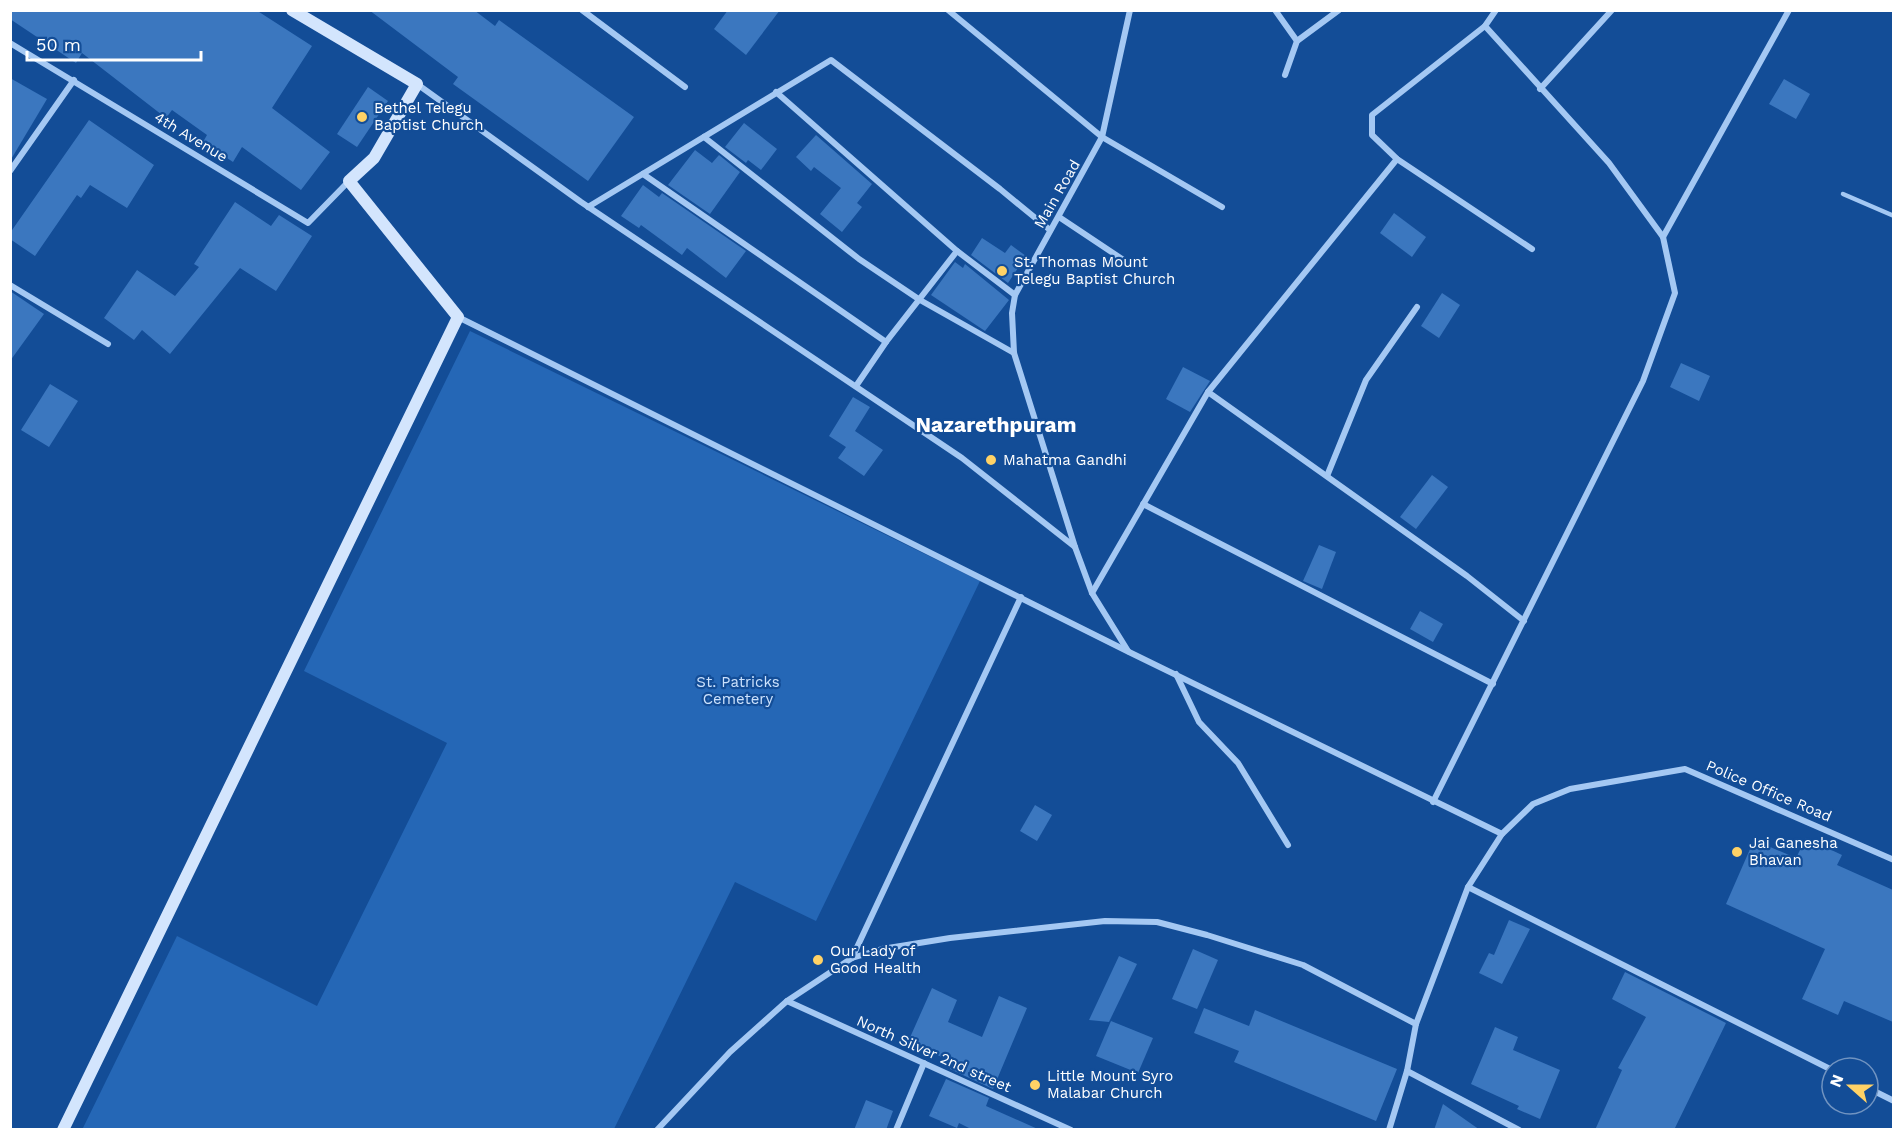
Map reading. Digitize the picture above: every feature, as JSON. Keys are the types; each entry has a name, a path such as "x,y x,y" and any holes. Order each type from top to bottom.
{"main road":[{"path":"63,1130 459,317 349,181 374,158 417,84 292,10"}],"street":[{"path":"582,10 685,87"},
{"path":"948,10 1102,137 1222,207"},
{"name":"Main Road","path":"1129,652 1092,593 1075,547 1014,353 1012,313 1016,295 1102,137 1130,10"},
{"path":"1275,10 1297,41"},
{"path":"1285,75 1297,41 1339,10"},
{"path":"1496,10 1485,26 1372,115 1372,135 1397,159 1532,249"},
{"path":"1540,89 1612,10"},
{"path":"1663,237 1788,12 1778,10"},
{"path":"1434,802 1643,381 1675,293 1663,237 1609,163 1485,26"},
{"name":"4th Avenue","path":"10,43 308,223 349,181"},
{"path":"588,207 831,60 1050,230"},
{"path":"10,171 74,80"},
{"path":"417,84 588,207 962,458 1075,547"},
{"path":"776,92 957,251 1016,295"},
{"path":"704,137 859,259 920,300 1014,353"},
{"path":"1092,593 1208,392 1397,159"},
{"path":"643,174 886,342"},
{"path":"1059,217 1125,261"},
{"path":"856,386 886,342 957,251"},
{"path":"10,285 108,344"},
{"path":"1327,476 1366,380 1418,307"},
{"path":"459,317 1129,652 1502,834"},
{"path":"1208,392 1467,576 1524,621"},
{"path":"1143,504 1493,684"},
{"path":"852,958 1021,597"},
{"path":"1176,674 1199,722 1238,763 1288,845"},
{"name":"Police Office Road","path":"1389,1130 1407,1071 1416,1024 1468,887 1502,834 1533,804 1570,789 1685,769 1893,860"},
{"path":"1468,887 1820,1064"},
{"path":"657,1130 730,1052 787,1001 852,958 882,949 950,938 1105,921 1157,922 1303,965 1416,1024"},
{"name":"North Silver 2nd street","path":"787,1001 1071,1130"},
{"path":"896,1130 924,1063"},
{"path":"1407,1071 1519,1130"}],"lane":[{"path":"1843,194 1893,216"}],"green space":[{"name":"St. Patricks Cemetery","path":"470,331 980,581 816,921 735,882 614,1129 82,1130 177,936 317,1006 447,743 304,671"}],"building":[{"path":"10,10 256,10 312,46 272,108 330,152 301,190 242,147 233,162 203,142 207,135 172,110 166,118 82,53 76,63 10,19"},
{"path":"369,10 474,10 495,26 499,20 634,117 588,181 453,84 458,77"},
{"path":"728,10 780,10 746,55 714,29"},
{"path":"10,78 47,99 10,161"},
{"path":"1784,79 1810,94 1796,119 1769,104"},
{"name":"Bethel Telegu Baptist Church","path":"368,87 388,101 357,147 337,134"},
{"path":"89,120 154,165 127,208 90,185 81,198 77,195 35,256 10,239 10,233"},
{"path":"744,123 777,149 761,170 748,160 746,163 725,147"},
{"path":"816,135 872,184 857,203 862,207 842,232 820,214 841,188 814,167 811,171 796,157"},
{"path":"695,150 712,163 719,155 740,172 710,214 668,185"},
{"path":"643,185 659,197 662,193 746,251 726,278 687,248 682,255 641,225 639,228 621,216"},
{"path":"235,202 271,226 279,215 312,236 276,291 240,268 170,354 142,330 134,340 104,318 137,270 175,296 199,267 194,264"},
{"path":"1394,213 1426,237 1412,257 1380,233"},
{"name":"St. Thomas Mount Telegu Baptist Church","path":"982,238 1005,253 1011,245 1026,256 1008,283 971,255"},
{"path":"955,262 963,268 965,264 1009,300 985,331 931,295"},
{"path":"10,291 44,314 10,361"},
{"path":"1442,293 1460,305 1439,338 1421,326"},
{"path":"1681,363 1710,376 1699,401 1670,387"},
{"path":"1183,367 1210,381 1190,412 1166,399"},
{"path":"50,384 78,401 49,447 21,430"},
{"path":"853,397 870,407 855,431 883,450 864,476 838,458 846,447 829,436"},
{"path":"1432,475 1448,487 1416,529 1400,517"},
{"path":"1319,545 1336,552 1322,589 1303,581"},
{"path":"1420,611 1443,624 1433,642 1410,629"},
{"path":"1035,805 1052,815 1037,841 1020,831"},
{"path":"1806,838 1842,855 1837,865 1893,890 1893,1022 1844,1001 1838,1015 1802,999 1825,949 1726,904 1754,840 1796,858"},
{"path":"1509,920 1530,929 1502,984 1479,973 1489,953 1494,955"},
{"path":"1193,949 1218,960 1197,1009 1172,999"},
{"path":"1119,956 1137,964 1109,1022 1089,1020"},
{"path":"1625,972 1726,1023 1674,1130 1595,1130 1622,1070 1618,1068 1646,1017 1612,999"},
{"path":"932,988 957,1000 948,1022 982,1037 999,996 1027,1008 993,1089 950,1069 953,1062 908,1042"},
{"path":"1204,1008 1249,1026 1255,1010 1397,1069 1376,1121 1234,1062 1239,1051 1194,1033"},
{"path":"1111,1021 1153,1038 1138,1073 1096,1056"},
{"path":"1495,1027 1518,1037 1513,1050 1560,1070 1540,1119 1517,1109 1519,1106 1471,1084"},
{"path":"946,1079 989,1098 986,1106 1040,1130 973,1130 959,1123 957,1128 929,1116"},
{"path":"866,1100 893,1111 886,1130 854,1130"},
{"path":"1443,1104 1480,1130 1434,1130"}],"place":[{"name":"Bethel Telegu Baptist Church","path":"362,117"},
{"name":"St. Thomas Mount Telegu Baptist Church","path":"1002,271"},
{"name":"Mahatma Gandhi","path":"991,460"},
{"name":"Jai Ganesha Bhavan","path":"1737,852"},
{"name":"Our Lady of Good Health","path":"818,960"},
{"name":"Little Mount Syro Malabar Church","path":"1035,1085"}],"district":[{"name":"Nazarethpuram","path":"996,425"}]}
